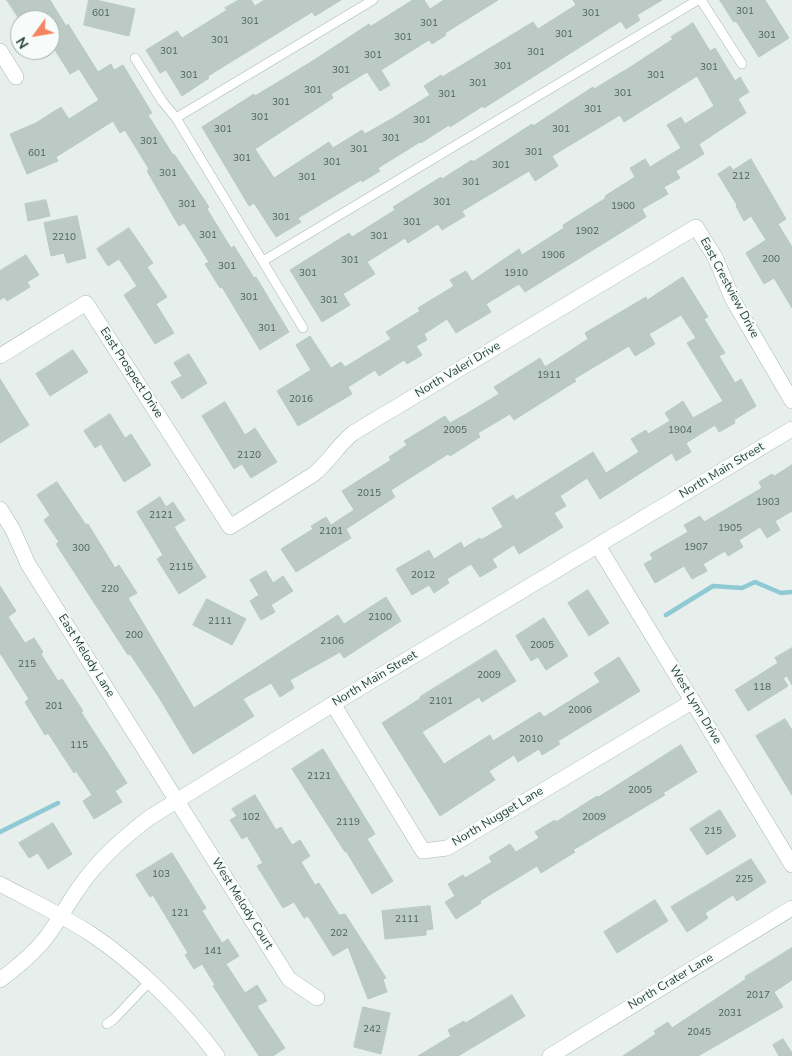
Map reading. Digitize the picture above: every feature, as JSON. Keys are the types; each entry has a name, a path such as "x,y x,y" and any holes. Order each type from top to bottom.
{"street":[{"path":"0,51 16,77"},
{"name":"East Crestview Drive","path":"696,227 715,256 732,300 792,401"},
{"name":"North Valeri Drive","path":"230,527 314,474 324,465 340,444 353,433 696,227"},
{"name":"East Prospect Drive","path":"0,356 86,303 230,527"},
{"name":"North Main Street","path":"0,980 29,957 44,940 81,884 125,836 177,800 333,704 792,429"},
{"name":"East Melody Lane","path":"0,509 13,530 28,564 177,800"},
{"name":"West Lynn Drive","path":"598,546 792,865"},
{"name":"North Nugget Lane","path":"333,704 423,851 448,848 692,701"},
{"name":"West Melody Court","path":"177,800 289,979 318,998"},
{"path":"0,884 91,934 134,967 179,1012 217,1056"},
{"name":"North Crater Lane","path":"550,1056 792,908"}],"lane":[{"path":"176,118 373,0"},
{"path":"263,261 700,0 742,64"},
{"path":"135,58 162,102 176,118 303,328"},
{"path":"107,1024 149,982"}],"building":[{"path":"7,0 50,0 56,10 14,10"},
{"path":"89,0 135,9 129,36 84,25"},
{"path":"239,0 251,0 255,6 264,0 341,0 315,16 312,12 208,76 209,78 182,96 166,70 160,73 146,50 177,31 182,38 227,10 225,8"},
{"path":"413,0 424,0 430,9 444,0 498,0 445,33 446,35 432,44 429,40 381,70 390,85 380,91 367,72 331,94 333,98 255,149 274,178 329,142 333,148 362,130 365,134 393,118 430,95 424,86 533,22 538,29 576,5 573,0 662,0 637,15 640,20 626,29 621,21 484,108 483,106 450,127 449,125 420,142 378,168 380,171 362,182 361,180 298,218 301,222 276,237 254,203 249,206 202,127 254,94 255,96 311,62 369,24 371,26"},
{"path":"720,0 765,0 789,38 759,57"},
{"path":"60,16 66,26 68,24 98,72 111,64 114,70 123,65 152,113 148,115 209,207 207,209 231,248 234,246 254,278 256,277 289,332 260,350 222,287 220,288 205,264 209,262 184,223 179,226 147,171 149,169 125,130 120,133 113,121 56,157 58,161 27,174 10,134 36,123 61,107 69,119 99,100 79,69 70,74 60,58"},
{"path":"693,23 710,51 715,48 735,81 740,77 749,92 738,99 746,113 699,144 704,154 676,171 680,178 664,187 668,194 642,209 646,217 525,292 519,284 486,304 491,312 456,333 447,319 424,334 427,340 416,346 422,355 407,364 404,360 379,376 375,370 348,387 352,394 298,426 277,391 311,370 296,345 310,336 331,368 341,362 345,367 391,339 386,332 420,311 418,308 454,286 450,280 466,271 472,281 519,249 522,255 564,228 563,225 635,177 630,168 645,159 650,167 681,148 667,125 681,117 685,124 714,106 697,76 624,122 620,115 552,156 558,166 535,181 529,171 462,211 465,216 442,230 438,224 408,243 405,238 367,262 375,274 343,294 350,305 322,322 290,270 349,233 352,237 395,210 393,207 441,177 442,179 472,160 473,162 593,87 594,89 632,66 673,39 671,37"},
{"path":"751,159 786,219 778,224 792,247 792,308 774,278 764,284 746,253 766,240 751,216 744,221 737,205 718,174 730,166 733,170"},
{"path":"46,200 50,216 28,221 25,204"},
{"path":"77,216 86,258 67,263 64,253 51,256 44,223"},
{"path":"129,228 153,263 147,267 167,297 156,304 174,333 155,344 124,295 137,286 119,259 108,266 97,249"},
{"path":"26,255 39,275 27,282 30,287 7,301 4,297 0,300 0,271"},
{"path":"683,277 708,317 704,319 725,353 719,356 735,383 741,379 756,406 734,420 735,423 719,432 715,425 686,443 691,452 676,461 672,453 600,499 587,478 560,496 566,506 554,513 563,527 519,554 514,545 492,559 497,567 480,577 471,564 447,579 449,583 434,593 429,585 412,595 396,569 429,550 434,559 461,542 464,548 503,527 492,508 513,495 516,500 593,452 606,473 639,452 631,439 646,430 648,434 670,421 665,413 683,401 693,418 723,401 687,343 696,338 681,315 649,334 655,344 635,356 629,346 574,379 576,381 514,420 510,414 478,433 480,437 450,456 448,454 391,490 395,497 346,529 351,538 296,572 281,549 313,529 311,526 326,517 331,525 354,510 342,491 391,460 389,457 407,445 404,441 445,416 450,423 466,414 499,394 494,387 540,358 545,367 588,339 585,333 646,297 647,300"},
{"path":"73,350 88,372 50,396 36,374"},
{"path":"189,354 207,383 182,399 171,382 182,376 174,363"},
{"path":"0,379 29,425 0,443"},
{"path":"225,402 245,435 255,428 277,462 251,478 242,464 234,469 202,416"},
{"path":"110,414 125,438 131,434 151,465 124,482 101,444 95,448 84,431"},
{"path":"792,465 792,511 775,521 780,530 767,538 760,527 739,540 743,547 728,556 725,551 703,564 707,571 692,579 684,566 655,583 644,564 653,559 650,554 688,532 684,525 700,516 704,522 762,488 759,482 772,474 774,476"},
{"path":"57,482 86,525 88,524 115,568 119,565 137,593 128,598 194,708 338,615 344,624 386,597 401,621 344,658 340,652 290,680 294,688 280,697 271,683 243,699 254,716 193,754 158,696 130,654 128,655 56,544 59,542 44,520 50,515 37,495"},
{"path":"160,497 166,507 173,502 185,520 174,527 206,577 179,594 157,559 163,555 137,512"},
{"path":"266,571 273,583 283,576 293,591 271,605 275,612 261,620 250,601 259,595 250,580"},
{"path":"0,586 16,611 8,617 25,643 34,638 43,652 41,654 58,681 62,679 127,783 115,791 122,802 94,819 83,801 92,795 76,771 74,773 48,733 45,735 25,702 29,699 0,653"},
{"path":"588,590 609,623 589,636 568,603"},
{"path":"207,599 246,619 232,645 193,625"},
{"path":"544,618 568,656 546,670 538,657 531,661 516,636"},
{"path":"792,648 792,685 787,676 783,678 788,686 748,711 735,690 778,663 775,658"},
{"path":"496,650 516,681 482,702 479,697 422,732 444,764 490,735 493,741 540,712 544,717 600,682 594,673 619,657 640,691 558,741 560,744 542,755 539,749 518,762 514,755 489,771 495,780 440,816 382,723"},
{"path":"785,719 792,730 792,795 756,736"},
{"path":"681,745 697,772 663,793 665,795 573,850 575,852 541,873 537,866 480,901 481,903 456,919 445,902 455,896 448,884 463,875 465,878 492,862 489,857 510,844 516,852 539,838 535,832 598,797"},
{"path":"323,749 375,834 367,839 393,881 372,894 292,769"},
{"path":"255,795 276,830 281,827 292,845 300,840 310,856 301,862 315,885 319,883 339,915 345,914 386,978 383,979 387,992 368,999 348,947 333,956 308,916 304,918 294,902 283,908 257,866 263,863 247,836 242,839 230,820 237,816 232,809"},
{"path":"720,810 736,836 707,855 690,829"},
{"path":"53,823 72,854 48,869 38,853 29,858 19,843"},
{"path":"172,853 206,908 202,911 222,943 228,939 239,956 226,964 245,993 257,985 267,1001 257,1006 285,1048 273,1056 259,1056 213,986 215,985 202,964 194,969 185,955 188,953 153,895 150,897 136,875"},
{"path":"751,859 766,882 737,901 733,895 705,913 708,918 687,932 671,907"},
{"path":"655,900 668,921 617,953 604,932"},
{"path":"430,906 433,929 426,930 426,935 385,939 382,911"},
{"path":"792,948 792,980 774,992 783,1007 698,1056 623,1056 656,1034 654,1031 668,1022 672,1028 746,979 745,977"},
{"path":"512,995 525,1016 458,1056 418,1056 451,1036 448,1030 464,1021 465,1023"},
{"path":"363,1007 390,1013 381,1054 354,1047"},
{"path":"783,1039 792,1056 779,1056 773,1045"}],"waterway":[{"path":"666,615 713,586 742,588 755,582 781,593 792,592"},
{"path":"0,832 58,803"}]}
